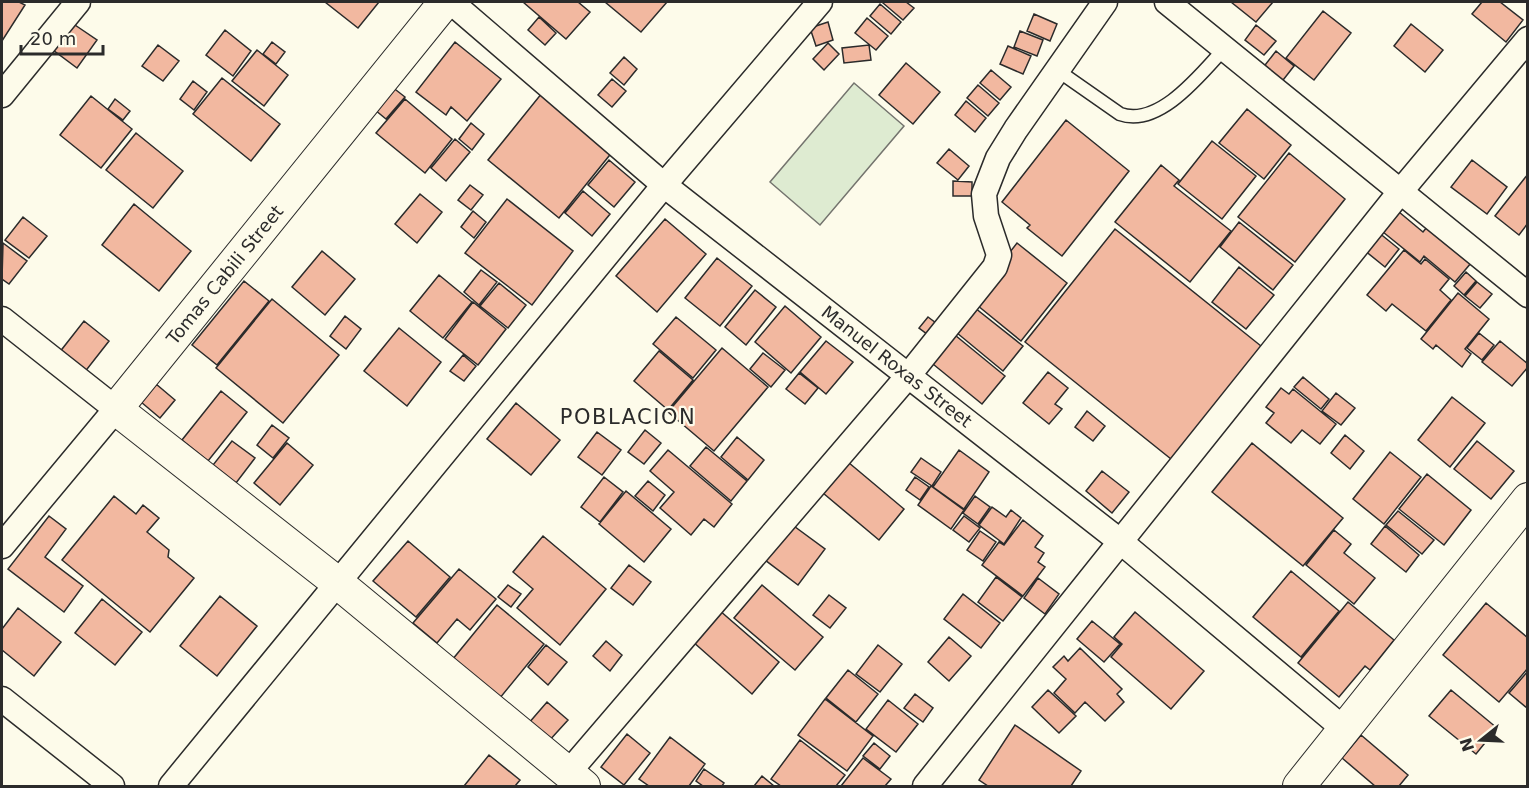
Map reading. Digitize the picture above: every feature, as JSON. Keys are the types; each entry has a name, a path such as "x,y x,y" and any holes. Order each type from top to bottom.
{"street":[{"path":"2,95 78,2"},
{"name":"Tomas Cabili Street","path":"2,546 446,2"},
{"name":"Manuel Roxas Street","path":"451,2 664,185 1121,542 1344,729"},
{"path":"171,786 664,185 820,2"},
{"path":"2,319 339,584 570,782 908,376 995,267 999,255 986,216 984,194 998,158 1105,2"},
{"path":"1174,3 1224,49 1527,295"},
{"path":"925,786 1400,192 1527,39"},
{"path":"1299,786 1527,499"},
{"path":"2,699 112,786"}],"lane":[{"path":"1057,70 1120,114 1130,117 1157,110 1185,90 1224,49"}],"green space":[{"path":"854,83 904,126 820,225 770,182"}],"building":[{"path":"2,2 19,2 25,5 2,41"},
{"path":"325,2 379,2 358,28"},
{"path":"523,2 578,2 590,12 566,39"},
{"path":"605,2 667,2 641,32"},
{"path":"906,2 914,8 903,20 883,3"},
{"path":"1231,2 1273,2 1256,22"},
{"path":"1482,2 1500,2 1523,20 1506,42 1472,14"},
{"path":"880,4 901,22 891,34 870,16"},
{"path":"1323,11 1351,33 1314,80 1286,58"},
{"path":"1034,14 1057,24 1050,41 1027,31"},
{"path":"539,17 556,33 545,45 528,30"},
{"path":"867,18 888,36 876,50 855,33"},
{"path":"828,22 833,40 816,46 810,28"},
{"path":"72,23 97,40 77,68 53,50"},
{"path":"1411,24 1443,50 1425,72 1394,46"},
{"path":"1256,25 1276,41 1264,55 1245,40"},
{"path":"225,30 251,51 233,76 206,55"},
{"path":"1020,31 1043,40 1037,56 1014,47"},
{"path":"272,42 285,52 276,64 263,54"},
{"path":"455,42 501,79 467,121 451,107 446,115 416,92"},
{"path":"828,43 839,54 824,70 813,59"},
{"path":"158,45 179,61 163,81 142,66"},
{"path":"869,45 871,60 844,63 842,48"},
{"path":"1008,46 1031,56 1023,74 1000,64"},
{"path":"257,50 288,75 264,106 232,81"},
{"path":"1276,51 1294,66 1280,84 1262,69"},
{"path":"624,57 637,69 624,85 610,73"},
{"path":"906,63 940,92 913,124 879,95"},
{"path":"991,70 1011,87 1000,100 980,83"},
{"path":"222,78 280,124 251,161 193,114"},
{"path":"612,79 626,91 612,107 598,95"},
{"path":"193,81 207,92 194,110 180,99"},
{"path":"387,83 405,97 386,119 369,105"},
{"path":"978,85 999,103 988,116 967,98"},
{"path":"542,93 613,151 559,218 488,160"},
{"path":"91,96 132,129 101,168 60,135"},
{"path":"115,99 130,111 123,120 108,109"},
{"path":"405,99 452,139 425,173 376,133"},
{"path":"966,101 986,118 975,132 955,115"},
{"path":"1247,109 1291,145 1264,179 1219,143"},
{"path":"1066,120 1129,171 1062,256 1027,228 1030,225 1002,202"},
{"path":"471,123 484,134 472,150 459,139"},
{"path":"136,133 183,171 153,208 106,170"},
{"path":"455,139 470,152 446,181 431,168"},
{"path":"1212,141 1256,176 1222,219 1178,184"},
{"path":"949,149 969,166 958,180 937,163"},
{"path":"1289,153 1345,199 1295,262 1238,217"},
{"path":"609,160 635,182 614,207 588,185"},
{"path":"1472,160 1507,187 1487,214 1451,187"},
{"path":"1161,165 1179,180 1174,186 1231,231 1190,282 1115,222"},
{"path":"1528,174 1528,223 1519,235 1495,216"},
{"path":"953,181 972,182 972,196 953,196"},
{"path":"470,185 483,195 471,210 458,200"},
{"path":"583,191 610,214 592,236 565,213"},
{"path":"420,194 442,212 417,243 395,224"},
{"path":"507,199 573,251 532,305 465,253"},
{"path":"134,204 191,251 159,291 102,245"},
{"path":"473,211 486,222 474,238 461,227"},
{"path":"1399,212 1423,232 1427,227 1471,263 1455,282 1424,256 1420,262 1383,232"},
{"path":"23,217 47,236 29,258 5,240"},
{"path":"665,219 706,254 657,312 616,276"},
{"path":"1239,222 1293,265 1273,290 1220,247"},
{"path":"1115,229 1266,350 1176,463 1025,342"},
{"path":"1378,232 1399,249 1385,267 1364,250"},
{"path":"3,243 27,261 9,284 2,279"},
{"path":"1017,243 1067,283 1021,341 972,301"},
{"path":"1404,250 1421,264 1425,259 1449,279 1440,290 1451,300 1426,331 1392,304 1386,311 1367,295"},
{"path":"322,251 355,279 325,315 292,287"},
{"path":"717,258 752,286 720,326 685,298"},
{"path":"1239,267 1274,295 1246,329 1212,302"},
{"path":"481,270 497,282 479,305 464,292"},
{"path":"1466,272 1476,281 1464,295 1454,286"},
{"path":"439,275 472,302 443,338 410,311"},
{"path":"244,281 269,301 217,365 192,345"},
{"path":"1477,282 1492,294 1480,308 1465,296"},
{"path":"499,283 526,305 508,328 480,306"},
{"path":"755,290 776,307 746,345 725,327"},
{"path":"1458,293 1489,319 1465,349 1471,354 1462,367 1436,345 1433,349 1421,339"},
{"path":"272,299 339,355 283,423 216,368"},
{"path":"473,302 506,329 478,365 445,339"},
{"path":"970,304 1023,346 1003,371 951,328"},
{"path":"785,306 821,337 791,373 755,342"},
{"path":"345,316 361,329 346,349 330,336"},
{"path":"676,317 716,350 693,378 653,344"},
{"path":"928,317 944,329 935,340 919,328"},
{"path":"84,321 109,341 84,373 59,353"},
{"path":"399,328 441,362 407,406 364,371"},
{"path":"950,331 1005,376 982,404 928,360"},
{"path":"1479,333 1494,345 1482,360 1467,348"},
{"path":"826,341 853,362 826,394 800,372"},
{"path":"1500,341 1528,364 1512,386 1482,362"},
{"path":"722,348 768,387 714,451 668,412"},
{"path":"659,351 693,380 668,410 634,381"},
{"path":"763,353 785,370 771,387 750,369"},
{"path":"463,355 476,366 464,381 450,371"},
{"path":"1048,372 1068,388 1055,404 1062,409 1049,424 1023,403"},
{"path":"799,373 818,388 805,404 786,389"},
{"path":"1303,377 1329,399 1321,409 1294,387"},
{"path":"156,384 175,400 160,418 141,402"},
{"path":"1281,388 1289,394 1293,389 1336,424 1320,444 1302,430 1291,443 1266,423 1274,413 1266,407"},
{"path":"221,391 247,412 208,461 182,440"},
{"path":"1336,393 1355,408 1341,425 1322,411"},
{"path":"1452,397 1485,423 1450,467 1418,440"},
{"path":"516,403 560,440 531,475 487,439"},
{"path":"1087,411 1105,426 1093,441 1075,427"},
{"path":"272,425 289,438 273,458 257,445"},
{"path":"645,430 661,443 644,464 628,452"},
{"path":"597,432 621,450 602,475 578,457"},
{"path":"1345,435 1364,451 1350,469 1331,453"},
{"path":"737,437 764,460 748,480 721,457"},
{"path":"232,441 255,458 236,483 213,465"},
{"path":"1477,441 1514,471 1491,499 1454,469"},
{"path":"287,443 313,465 280,505 254,483"},
{"path":"1252,443 1343,518 1303,566 1212,492"},
{"path":"706,447 747,481 731,501 690,466"},
{"path":"668,450 732,504 714,527 704,519 691,535 660,508 674,492 650,471"},
{"path":"959,450 989,472 964,509 933,487"},
{"path":"1390,452 1421,477 1384,524 1353,499"},
{"path":"842,457 904,509 879,540 817,488"},
{"path":"921,458 941,472 932,486 911,472"},
{"path":"1102,471 1129,492 1112,513 1086,491"},
{"path":"1427,474 1471,510 1444,545 1399,509"},
{"path":"604,477 623,492 600,522 581,507"},
{"path":"915,477 929,487 920,500 906,490"},
{"path":"648,481 665,495 653,511 635,496"},
{"path":"931,486 964,510 951,529 918,505"},
{"path":"626,491 671,529 644,562 599,524"},
{"path":"114,496 136,514 143,505 159,518 147,532 169,550 168,557 194,578 150,632 62,560"},
{"path":"975,496 990,507 978,524 963,513"},
{"path":"992,507 1006,517 1011,510 1021,518 1004,544 979,525"},
{"path":"1398,511 1434,540 1422,554 1386,525"},
{"path":"49,516 66,529 45,557 83,586 64,612 8,569"},
{"path":"964,516 980,528 969,542 953,530"},
{"path":"1023,520 1043,536 1035,547 1044,553 1038,562 1045,567 1023,596 982,565 999,542 1004,545"},
{"path":"787,521 825,549 798,585 761,557"},
{"path":"1385,526 1419,555 1406,572 1371,544"},
{"path":"1334,530 1351,544 1344,553 1375,578 1354,604 1306,565"},
{"path":"980,531 996,542 983,561 967,550"},
{"path":"543,536 606,589 560,645 517,608 533,589 513,572"},
{"path":"408,541 450,577 416,617 373,581"},
{"path":"629,565 651,582 633,605 611,588"},
{"path":"459,569 496,599 470,630 457,619 437,643 413,623"},
{"path":"1291,571 1339,611 1301,657 1253,617"},
{"path":"996,577 1022,597 1003,621 978,602"},
{"path":"1038,578 1059,594 1045,614 1024,598"},
{"path":"508,585 521,594 511,607 498,597"},
{"path":"762,585 823,637 795,670 734,618"},
{"path":"963,594 1000,623 981,648 944,619"},
{"path":"829,595 846,608 830,628 813,615"},
{"path":"220,596 257,626 217,676 180,646"},
{"path":"102,599 142,632 115,665 75,633"},
{"path":"1348,602 1394,640 1370,670 1365,666 1339,697 1298,663"},
{"path":"1486,603 1528,638 1528,668 1499,702 1443,655"},
{"path":"497,605 544,644 495,704 448,665"},
{"path":"18,608 61,642 34,676 2,650 2,629"},
{"path":"719,610 779,662 752,694 692,641"},
{"path":"1135,612 1204,671 1171,709 1111,657 1122,644 1114,637"},
{"path":"1092,621 1120,644 1104,662 1077,639"},
{"path":"949,637 971,656 949,681 928,662"},
{"path":"606,641 622,655 610,671 593,656"},
{"path":"546,645 567,662 548,685 528,667"},
{"path":"878,645 902,664 880,692 856,674"},
{"path":"1080,648 1122,689 1117,694 1124,702 1105,721 1085,702 1075,713 1054,693 1066,679 1053,667 1064,656 1068,661"},
{"path":"848,670 878,694 856,722 826,698"},
{"path":"1528,671 1528,707 1527,708 1509,693"},
{"path":"1048,690 1076,716 1059,733 1032,707"},
{"path":"1451,690 1497,728 1476,754 1429,716"},
{"path":"915,694 933,708 923,722 904,708"},
{"path":"825,699 873,736 847,771 798,735"},
{"path":"888,700 918,724 896,752 866,729"},
{"path":"547,702 568,720 548,742 528,724"},
{"path":"1015,725 1081,771 1071,786 988,786 979,780"},
{"path":"627,734 650,753 624,785 601,767"},
{"path":"1361,735 1408,775 1399,786 1375,786 1342,758"},
{"path":"670,737 705,764 689,786 649,786 639,779"},
{"path":"800,740 845,775 836,786 781,786 771,779"},
{"path":"874,743 890,756 880,769 863,756"},
{"path":"489,755 520,780 515,786 464,786"},
{"path":"863,758 891,779 885,786 841,786"},
{"path":"704,769 724,783 722,786 703,786 696,781"},
{"path":"762,776 774,786 754,786"}],"district":[{"name":"POBLACION","path":"628,417"}]}
